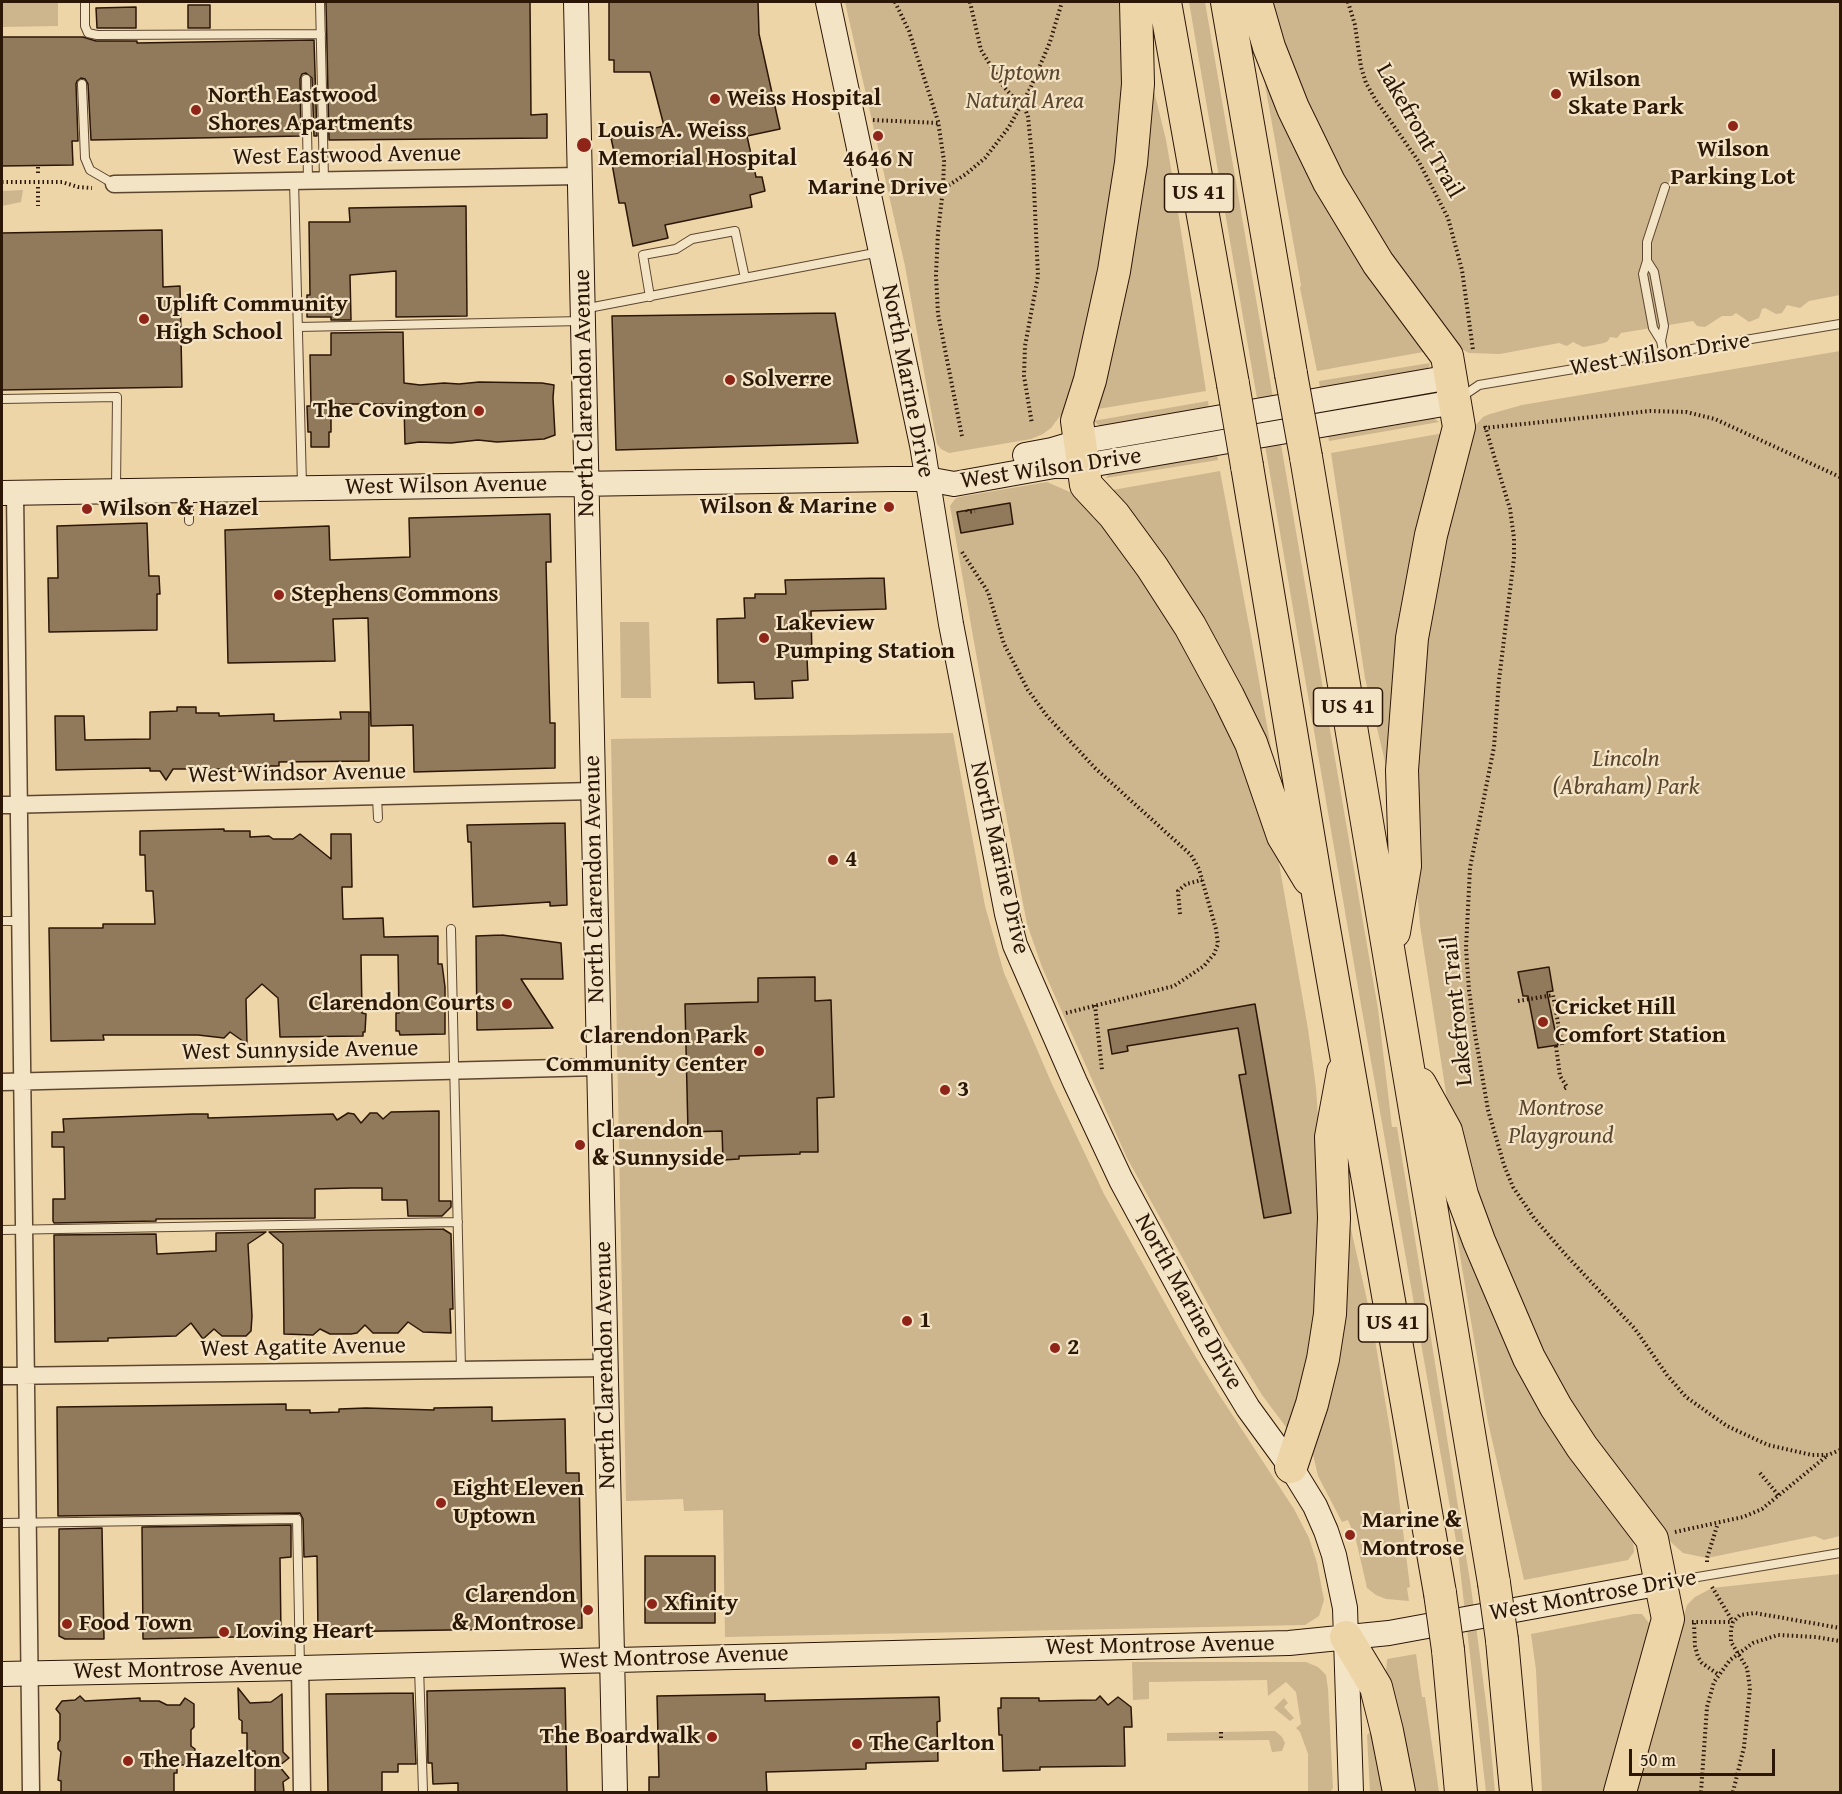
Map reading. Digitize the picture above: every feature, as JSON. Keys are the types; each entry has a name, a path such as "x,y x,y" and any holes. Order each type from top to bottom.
{"highway":[{"path":"1136,2 1138,84 1131,163 1114,272 1090,380 1077,421 1086,484 1114,515 1152,567 1190,626 1251,743 1283,836 1318,894"},
{"name":"US 41","path":"1166,2 1440,1593 1448,1650 1461,1792"},
{"name":"US 41","path":"1227,2 1306,457 1494,1583 1502,1640 1516,1792"},
{"path":"1256,2 1279,75 1316,158 1373,255 1444,351 1463,385 1457,439 1431,535 1412,638 1402,770 1405,866 1390,957"},
{"path":"1291,1467 1312,1404 1323,1359 1330,1314 1334,1218 1331,1137 1347,1053"},
{"path":"1407,1059 1446,1131 1462,1195 1529,1358 1556,1407 1582,1447 1652,1539 1668,1619 1620,1792"},
{"path":"1346,1637 1376,1687 1388,1731 1399,1792"}],"street":[{"name":"North Clarendon Avenue","path":"576,2 615,1792"},
{"name":"North Marine Drive","path":"828,2 922,445 951,624 1005,905 1015,945 1075,1082 1126,1190 1214,1352 1248,1408 1291,1467 1315,1506 1334,1555 1345,1608 1351,1792"},
{"name":"West Eastwood Avenue","path":"114,184 580,176"},
{"name":"West Wilson Drive","path":"927,479 951,468 1052,450 1081,454 1463,385"},
{"name":"West Wilson Avenue","path":"8,493 927,479"},
{"path":"8,493 21,661 22,1082 31,1792"},
{"name":"West Windsor Avenue","path":"2,805 594,791"},
{"name":"West Sunnyside Avenue","path":"2,1082 599,1067"},
{"name":"West Agatite Avenue","path":"2,1376 606,1368"},
{"name":"West Montrose Drive","path":"1346,1637 1389,1633 1662,1583"},
{"name":"West Montrose Avenue","path":"2,1674 1289,1643 1346,1637"},
{"path":"300,1668 302,1792"}],"lane":[{"path":"85,2 85,26 88,33 97,35 321,34"},
{"path":"302,488 298,327 321,34 320,2"},
{"path":"306,79 308,180"},
{"path":"82,84 85,158 90,170 114,184"},
{"path":"1664,355 1661,340 1664,326 1654,272 1647,261 1647,242 1665,186"},
{"path":"650,297 643,255 676,249 692,239 735,231 745,278"},
{"path":"298,327 583,315 650,297 881,251"},
{"name":"West Wilson Drive","path":"1463,385 1664,355 1840,324"},
{"path":"2,399 117,397 116,491"},
{"path":"189,490 189,521"},
{"path":"377,796 378,818"},
{"path":"2,921 21,921"},
{"path":"451,929 461,1370"},
{"path":"2,1230 458,1221"},
{"path":"2,1523 297,1519 300,1668"},
{"name":"West Montrose Drive","path":"1662,1583 1840,1553"},
{"path":"419,1665 423,1792"}],"path":[{"path":"895,2 912,39 938,123 944,161 936,275 938,314 962,436"},
{"path":"970,2 981,50 1004,87 1026,111 1028,117 1038,276 1025,346 1024,376 1032,424"},
{"path":"943,189 985,158 1009,127 1050,42 1062,2"},
{"name":"Lakefront Trail","path":"1348,2 1366,82 1423,169 1448,218 1462,270 1473,350"},
{"path":"873,120 938,123"},
{"path":"39,167 39,176"},
{"path":"2,182 62,182 85,189 114,184"},
{"path":"38,187 38,206"},
{"name":"Lakefront Trail","path":"1840,477 1716,419 1686,412 1650,411 1486,428 1510,509 1514,558 1500,661 1494,747 1470,868 1466,948 1469,990 1488,1110 1513,1187 1534,1218 1635,1329 1666,1375 1686,1397 1712,1417 1760,1442 1796,1452 1828,1455 1840,1450"},
{"path":"967,510 968,512 975,511"},
{"path":"962,552 988,592 1005,644 1028,690 1047,716 1095,768 1191,855 1202,880 1216,929 1218,944 1214,954 1188,978 1174,986 1062,1014"},
{"path":"1180,914 1178,891 1186,884 1202,880"},
{"path":"1518,1001 1553,995 1562,1045"},
{"path":"1095,1005 1102,1070"},
{"path":"1556,1047 1560,1076 1567,1087 1562,1090"},
{"path":"1674,1532 1743,1517 1762,1509 1828,1455"},
{"path":"1760,1473 1779,1496"},
{"path":"1733,1792 1744,1747 1750,1688 1747,1668 1731,1642 1733,1622 1740,1615 1755,1613 1840,1628"},
{"path":"1719,1675 1702,1663 1698,1657 1694,1622 1733,1622"},
{"path":"1701,1792 1704,1723 1710,1692 1719,1675 1738,1654 1753,1643 1778,1635 1840,1641"},
{"path":"1221,1732 1221,1740"}],"green space":[{"path":"2,2 58,2 58,26 2,27"},
{"name":"Uptown Natural Area","path":"845,2 1125,2 1125,86 1111,224 1069,404 1051,428 1043,434 1031,439 949,453 937,444 905,266"},
{"path":"1189,2 1205,2 1378,1009 1392,1127 1397,1127 1471,1587 1495,1792 1486,1792 1458,1552 1360,999"},
{"path":"1263,2 1840,2 1840,295 1809,301 1800,308 1787,305 1782,313 1776,314 1765,308 1762,309 1759,318 1749,322 1736,313 1732,316 1722,316 1705,327 1697,326 1693,321 1621,333 1617,338 1610,337 1604,343 1583,347 1573,342 1567,346 1559,343 1500,354 1469,353 1458,347 1414,295 1326,154"},
{"path":"1260,57 1429,351 1317,371 1300,288"},
{"path":"1149,70 1166,140 1206,391 1092,410"},
{"path":"23,190 21,202 2,206 2,191"},
{"name":"Lincoln (Abraham) Park","path":"1840,351 1840,1536 1824,1540 1815,1536 1707,1558 1683,1553 1663,1535 1603,1458 1528,1333 1450,1119 1420,925 1412,828 1430,594 1474,427 1483,417 1522,405"},
{"path":"1430,363 1425,371 1320,389 1319,381"},
{"path":"1208,401 1209,408 1102,427 1093,421"},
{"path":"1432,417 1439,422 1329,441 1328,435"},
{"path":"1444,433 1387,770 1365,678 1331,453"},
{"path":"1217,453 1218,460 1106,478 1110,472"},
{"path":"1220,471 1253,647 1276,776 1107,491"},
{"path":"1047,482 1079,496 1141,572 1223,710 1276,846 1308,1029 1316,1088 1321,1159 1318,1325 1289,1431 1262,1395 1224,1333 1127,1158 1042,967 1027,924 950,506 959,497"},
{"path":"620,622 649,622 651,698 621,698"},
{"path":"953,733 985,906 1004,973 1052,1084 1104,1194 1185,1339 1294,1509 1309,1538 1317,1563 1324,1600 1319,1616 1305,1625 725,1637 723,1510 684,1511 683,1499 626,1501 611,739"},
{"path":"1451,1202 1633,1540 1634,1552 1628,1560 1524,1580 1488,1422"},
{"path":"1348,1216 1372,1322 1392,1442 1410,1587 1407,1588 1409,1601 1386,1599 1367,1588 1356,1540 1348,1520 1342,1522 1318,1476 1311,1446"},
{"path":"1840,1574 1840,1792 1631,1792 1687,1605 1695,1597 1712,1588"},
{"path":"1642,1614 1649,1623 1657,1622 1611,1792 1542,1792 1536,1670 1531,1634"},
{"path":"1416,1654 1422,1697 1425,1697 1439,1792 1411,1792 1386,1674 1387,1659"},
{"path":"1132,1662 1306,1662 1318,1667 1326,1675 1328,1689 1333,1788 1331,1791 1308,1792 1308,1754 1300,1732 1296,1728 1301,1724 1296,1692 1286,1682 1268,1696 1267,1680 1149,1682 1149,1699 1133,1700"},
{"path":"1284,1698 1288,1703 1284,1707 1294,1718 1290,1721 1274,1708"},
{"path":"1372,1730 1388,1792 1370,1792 1367,1735"},
{"path":"1275,1731 1285,1743 1282,1751 1272,1752 1269,1740 1167,1741 1167,1733"}],"building":[{"path":"326,2 530,2 531,115 547,114 547,138 329,140"},
{"name":"Weiss Hospital","path":"609,2 758,2 759,34 780,129 747,136 756,177 762,177 765,191 750,195 752,207 665,225 668,238 633,246 625,203 619,203 611,158 615,156 611,138 664,126 650,72 614,72 614,60 609,60"},
{"path":"188,5 210,5 210,28 188,28"},
{"path":"136,7 136,28 97,28 96,8"},
{"path":"2,37 83,37 96,41 137,41 137,43 314,40 317,136 314,136 312,78 306,73 302,74 300,79 301,136 91,140 88,84 85,79 81,78 76,84 78,141 72,141 73,165 2,166"},
{"path":"466,206 467,316 396,317 396,271 350,275 351,320 307,317 307,295 310,295 309,222 350,222 349,208"},
{"path":"162,230 163,287 180,286 182,387 2,390 2,233"},
{"name":"Solverre","path":"835,313 858,443 616,450 612,316"},
{"path":"403,332 404,383 420,385 479,382 554,385 555,435 544,439 497,442 478,440 405,444 404,404 331,404 329,447 311,447 307,406 311,406 310,355 331,355 331,333"},
{"path":"1010,503 1013,524 961,533 957,512"},
{"path":"550,514 551,562 546,562 550,723 555,723 555,768 414,772 413,725 371,726 368,618 333,619 335,661 228,663 225,530 329,526 330,560 410,557 409,518"},
{"path":"147,523 149,576 159,576 157,630 49,632 48,578 58,578 57,526"},
{"name":"Lakeview Pumping Station","path":"884,578 886,609 811,611 812,658 807,658 808,680 792,681 793,698 755,699 754,682 718,683 717,619 745,618 744,598 755,598 755,594 786,594 785,580"},
{"path":"177,707 196,707 196,713 219,713 219,716 274,714 274,721 341,719 340,712 369,712 369,761 279,762 279,766 270,766 266,770 246,767 246,771 226,772 226,769 173,769 166,780 160,771 150,771 150,768 56,770 55,716 84,716 85,740 150,739 150,712 177,711"},
{"path":"565,823 567,905 550,906 550,902 473,907 471,842 468,842 467,825"},
{"path":"224,829 224,831 250,831 250,837 269,836 273,839 293,839 300,834 331,859 331,834 351,834 352,887 342,887 343,919 383,918 384,937 438,936 438,964 442,964 445,987 445,1034 400,1035 399,1031 396,1031 396,1013 399,1013 398,955 361,955 362,1013 366,1014 363,1036 280,1037 278,998 262,984 246,999 247,1044 230,1032 224,1038 198,1035 103,1035 104,1040 51,1041 49,928 103,928 103,924 155,924 153,891 146,891 145,855 140,855 140,831"},
{"name":"Clarendon Courts","path":"502,935 561,943 563,979 521,979 553,1028 477,1030 476,936"},
{"name":"Cricket Hill Comfort Station","path":"1549,967 1553,991 1547,992 1558,1045 1538,1048 1528,996 1523,996 1518,972"},
{"name":"Clarendon Park Community Center","path":"815,977 815,1001 831,1000 834,1097 817,1098 818,1152 739,1156 739,1159 723,1160 722,1131 688,1132 685,1004 758,1002 758,978"},
{"path":"1255,1004 1291,1213 1264,1218 1239,1075 1246,1074 1238,1028 1127,1046 1128,1051 1112,1054 1108,1030"},
{"path":"439,1111 439,1201 451,1201 451,1207 442,1216 408,1216 407,1200 382,1200 382,1188 351,1188 315,1189 315,1218 156,1219 156,1221 54,1223 53,1221 53,1199 65,1199 64,1147 52,1147 52,1132 64,1132 63,1119 193,1114 208,1114 208,1118 333,1114 337,1120 348,1113 354,1114 361,1123 370,1113 377,1113 383,1119 391,1112"},
{"path":"443,1229 451,1234 453,1309 450,1309 451,1333 423,1332 408,1322 398,1333 373,1333 365,1325 357,1333 351,1334 330,1334 320,1329 313,1335 284,1334 283,1244 269,1232"},
{"path":"266,1232 248,1244 252,1316 251,1331 246,1336 222,1336 214,1329 203,1339 191,1323 176,1336 55,1342 54,1235 156,1234 157,1254 216,1251 216,1233"},
{"name":"Eight Eleven Uptown","path":"286,1404 286,1410 310,1410 310,1413 366,1408 434,1410 434,1408 492,1407 492,1421 565,1419 566,1473 579,1473 582,1628 318,1632 317,1556 304,1557 303,1519 300,1513 58,1516 57,1407"},
{"path":"291,1525 291,1557 280,1558 281,1636 143,1639 142,1527"},
{"path":"102,1528 104,1639 65,1639 59,1636 59,1529"},
{"path":"645,1556 715,1556 715,1623 645,1623"},
{"path":"238,1688 250,1703 271,1702 282,1694 283,1752 289,1758 279,1766 289,1778 283,1782 284,1792 255,1792 255,1751 247,1751 247,1733 242,1733"},
{"path":"565,1688 567,1792 458,1792 458,1783 433,1784 432,1763 428,1763 427,1691"},
{"path":"413,1693 416,1764 398,1764 398,1772 382,1772 382,1792 328,1792 326,1694"},
{"path":"765,1694 765,1701 939,1697 938,1761 866,1763 866,1769 766,1772 767,1792 649,1792 649,1777 659,1777 657,1696"},
{"path":"80,1696 85,1701 140,1698 140,1701 159,1701 167,1705 180,1705 185,1698 194,1704 191,1746 195,1749 195,1758 192,1765 177,1765 177,1773 174,1773 174,1792 61,1792 61,1781 58,1780 61,1752 58,1749 60,1714 56,1709 62,1701 75,1700"},
{"path":"1100,1696 1108,1705 1118,1697 1131,1707 1132,1727 1124,1727 1125,1766 1040,1767 1040,1770 1003,1771 1002,1735 999,1735 998,1708 1001,1708 1001,1698 1039,1698 1039,1701 1096,1700"}],"place":[{"name":"Wilson Skate Park","path":"1556,94"},
{"name":"Weiss Hospital","path":"715,99"},
{"name":"North Eastwood Shores Apartments","path":"196,110"},
{"name":"Wilson Parking Lot","path":"1733,126"},
{"name":"4646 N Marine Drive","path":"878,136"},
{"name":"Louis A. Weiss Memorial Hospital","path":"584,145"},
{"name":"Uplift Community High School","path":"144,319"},
{"name":"Solverre","path":"730,380"},
{"name":"The Covington","path":"479,411"},
{"name":"Wilson & Marine","path":"889,507"},
{"name":"Wilson & Hazel","path":"87,509"},
{"name":"Stephens Commons","path":"279,595"},
{"name":"Lakeview Pumping Station","path":"764,638"},
{"name":"4","path":"833,860"},
{"name":"Clarendon Courts","path":"507,1004"},
{"name":"Cricket Hill Comfort Station","path":"1543,1022"},
{"name":"Clarendon Park Community Center","path":"759,1051"},
{"name":"3","path":"945,1090"},
{"name":"Clarendon & Sunnyside","path":"580,1145"},
{"name":"1","path":"907,1321"},
{"name":"2","path":"1055,1348"},
{"name":"Eight Eleven Uptown","path":"441,1503"},
{"name":"Marine & Montrose","path":"1350,1535"},
{"name":"Xfinity","path":"652,1604"},
{"name":"Clarendon & Montrose","path":"588,1610"},
{"name":"Food Town","path":"67,1624"},
{"name":"Loving Heart","path":"224,1632"},
{"name":"The Boardwalk","path":"712,1737"},
{"name":"The Carlton","path":"857,1744"},
{"name":"The Hazelton","path":"128,1761"}],"park label":[{"name":"Montrose Playground","path":"1561,1123"}]}
